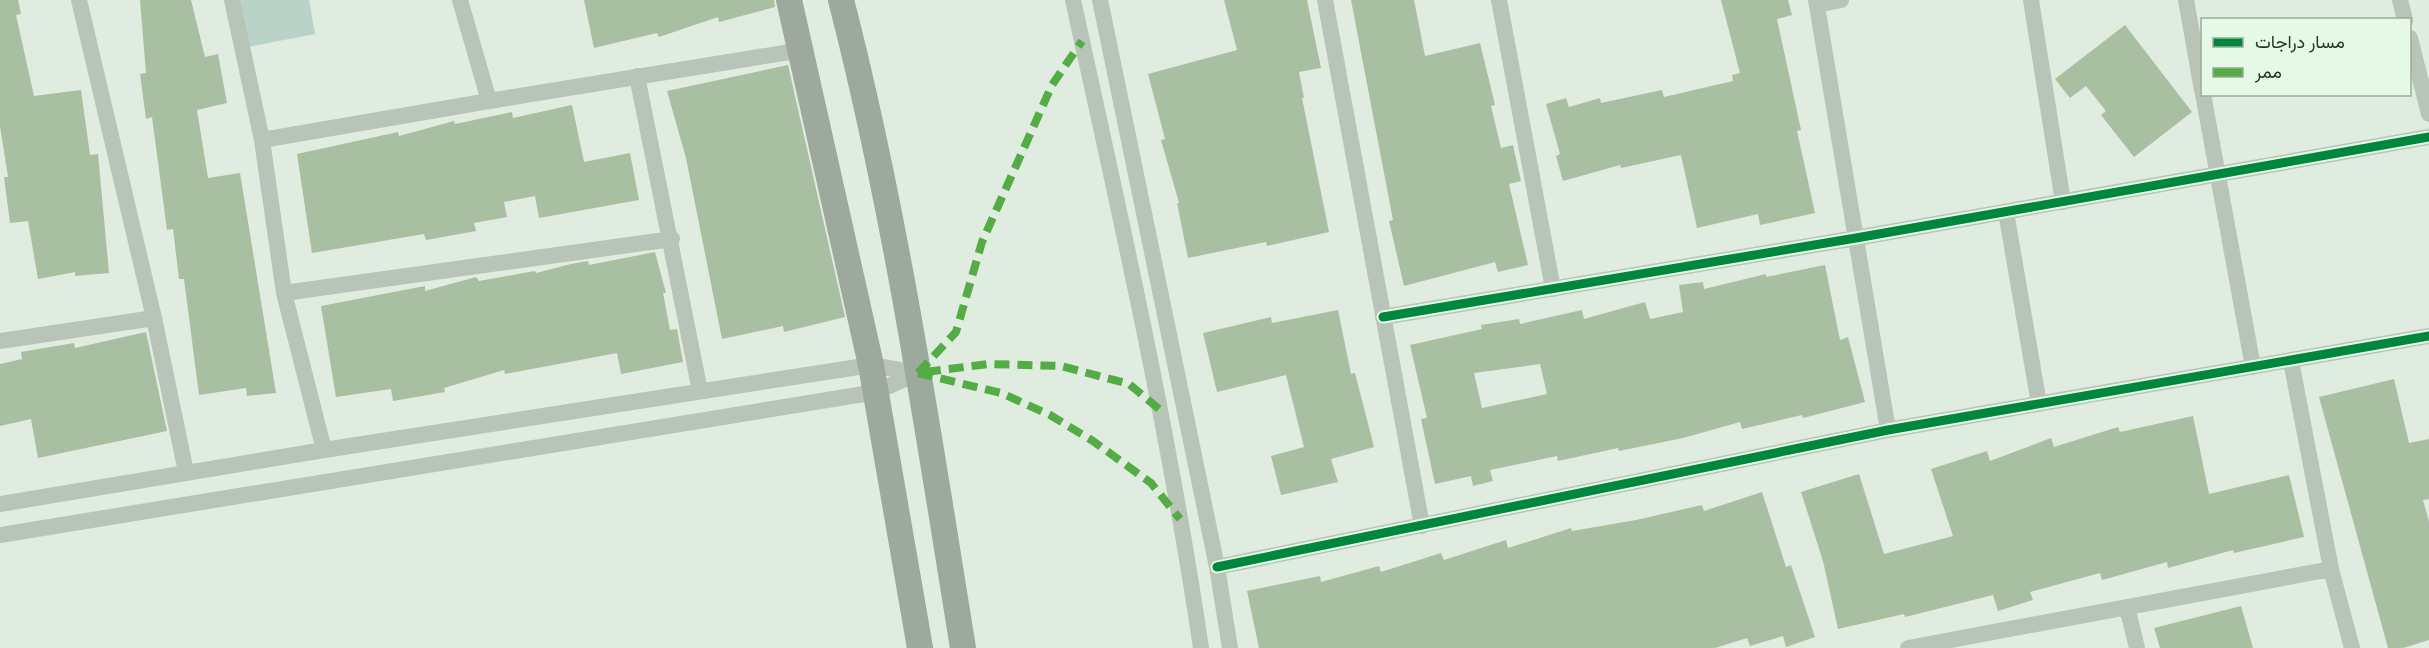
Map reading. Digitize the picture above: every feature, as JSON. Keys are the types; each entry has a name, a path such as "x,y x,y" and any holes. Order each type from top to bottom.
{"main road":[{"path":"789,0 871,365 920,648"},
{"path":"841,0 886,204 918,373 963,648"}],"street":[{"path":"79,0 154,318 186,472"},
{"path":"232,0 262,140 284,293 324,450"},
{"path":"460,0 489,101"},
{"path":"1073,0 1130,259 1188,562 1201,648"},
{"path":"1100,0 1217,567 1230,648"},
{"path":"1325,0 1422,526"},
{"path":"1498,0 1553,289"},
{"path":"1841,0 1816,3 1888,430"},
{"path":"2031,0 2063,202"},
{"path":"2186,0 2201,84"},
{"path":"2400,0 2404,18"},
{"path":"2411,46 2429,114"},
{"path":"262,140 802,50"},
{"path":"637,76 672,239 700,391"},
{"path":"2203,96 2253,367"},
{"path":"1383,317 1856,238 2429,137"},
{"path":"2006,212 2039,404"},
{"path":"284,293 672,239"},
{"path":"0,341 154,318"},
{"path":"1217,567 1888,430 2429,336"},
{"path":"2291,361 2331,569 2352,648"},
{"path":"0,504 186,472 871,365 918,373"},
{"path":"0,535 876,392 918,373"},
{"path":"1908,648 1940,645 2331,569"},
{"path":"2127,607 2137,648"}],"green space":[{"path":"240,0 309,0 315,34 248,47"}],"building":[{"path":"0,0 18,0 21,14 16,15 34,96 81,90 90,155 98,154 109,273 75,276 75,272 38,279 28,221 10,223 4,177 8,177 0,126"},
{"path":"140,0 191,0 205,57 218,54 227,103 197,110 208,178 240,173 276,393 247,396 246,388 199,395 184,279 179,279 173,229 167,230 152,117 146,119 140,74 146,73"},
{"path":"584,0 774,0 775,7 719,22 718,17 659,37 657,33 594,48"},
{"path":"1224,0 1307,0 1321,68 1299,72 1304,98 1302,98 1329,232 1267,246 1266,242 1188,258 1177,203 1179,203 1161,140 1165,139 1148,74 1237,50"},
{"path":"1351,0 1414,0 1425,56 1480,43 1495,105 1491,106 1501,148 1513,145 1521,181 1509,184 1528,265 1498,272 1495,262 1404,286 1389,221 1393,220"},
{"path":"1721,0 1788,0 1792,15 1777,19 1801,130 1797,131 1815,213 1760,225 1758,214 1697,228 1681,155 1621,168 1620,165 1563,181 1556,156 1560,154 1546,104 1566,98 1569,107 1600,98 1601,103 1662,90 1664,97 1733,81 1732,75 1740,73"},
{"path":"2125,25 2192,112 2134,157 2101,115 2106,111 2086,86 2070,98 2055,79"},
{"path":"788,65 845,317 784,332 783,326 722,339 686,158 667,91"},
{"path":"572,105 584,162 630,153 639,200 539,218 535,196 504,202 507,217 474,223 476,231 426,240 424,234 312,253 297,154 398,132 399,136 454,121 455,124 512,112 513,118"},
{"path":"655,252 666,293 663,293 670,330 677,329 683,362 621,374 617,353 505,374 504,370 444,388 445,392 393,401 391,389 336,397 321,306 425,286 425,291 476,277 479,281 535,271 536,273 588,261 589,265"},
{"path":"1825,265 1840,340 1848,337 1865,402 1803,418 1802,415 1742,429 1740,422 1683,438 1619,451 1618,448 1558,461 1557,456 1490,470 1493,481 1473,486 1471,476 1435,484 1421,419 1427,418 1410,345 1482,329 1481,325 1519,319 1520,324 1582,310 1584,319 1645,302 1650,319 1683,312 1679,285 1703,282 1704,289 1766,274 1766,277","holes":["1540,364 1547,394 1482,408 1474,373"]},
{"path":"1338,310 1351,374 1355,373 1374,447 1331,459 1338,482 1281,495 1271,456 1304,447 1286,375 1217,392 1203,333 1271,317 1272,323"},
{"path":"146,332 167,431 38,458 31,419 0,426 0,364 22,359 21,352 74,343 75,348"},
{"path":"2394,379 2409,443 2429,439 2429,499 2423,500 2429,522 2429,640 2403,648 2388,648 2319,397"},
{"path":"2193,416 2209,494 2289,475 2304,537 2234,553 2233,550 2168,568 2167,562 2102,580 2100,573 2030,592 2033,600 1998,611 1993,595 1905,617 1904,614 1838,629 1823,561 1801,492 1859,474 1884,554 1953,536 1931,469 1987,451 1990,461 2051,438 2054,447 2118,427 2120,432"},
{"path":"1762,492 1786,567 1791,565 1815,637 1786,647 1783,636 1750,646 1747,638 1715,648 1259,648 1247,591 1320,576 1321,582 1379,566 1381,572 1441,553 1444,560 1506,540 1508,548 1571,528 1572,531 1636,520 1702,505 1704,511"},
{"path":"2241,606 2253,648 2160,648 2154,628"}],"marked path":[{"path":"918,373 956,332 982,242 1052,85 1082,41"},
{"path":"1159,409 1129,384 1061,366 988,364 918,373 1001,393 1050,415 1093,441 1151,483 1180,519"}],"cycle path":[{"path":"1383,317 1856,238 2429,137"},
{"path":"1217,567 1888,430 2429,336"}]}
